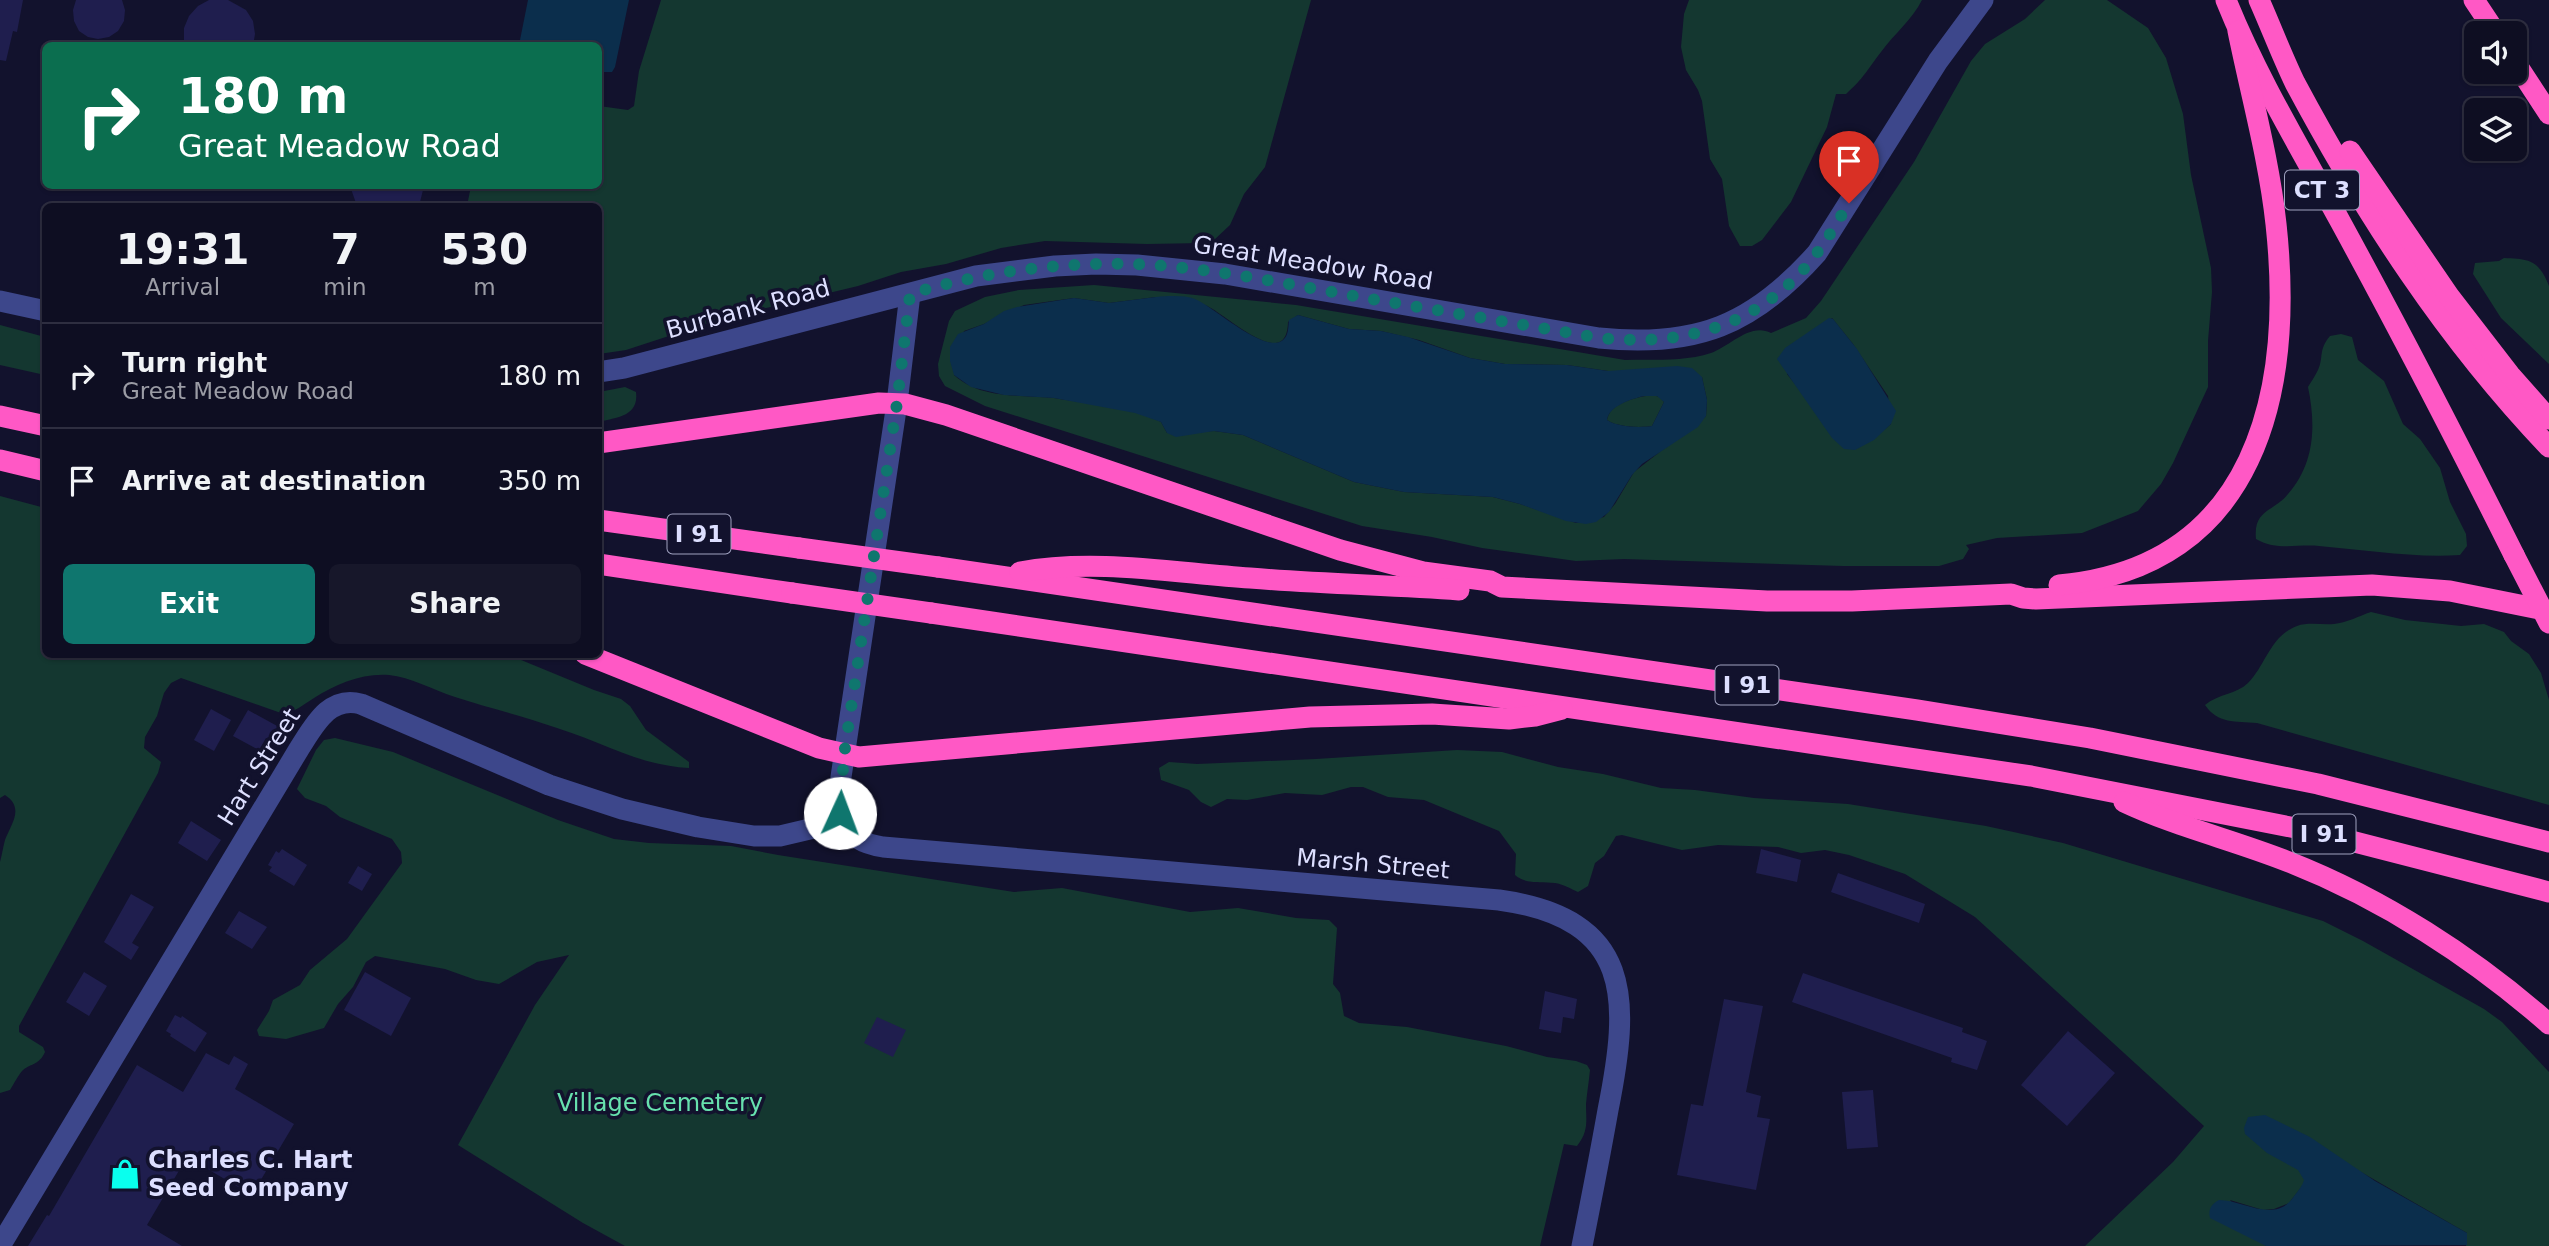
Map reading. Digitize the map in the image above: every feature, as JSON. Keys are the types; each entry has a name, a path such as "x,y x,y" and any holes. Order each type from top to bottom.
{"highway":[{"name":"CT 3","path":"2226,0 2238,31 2290,132 2437,403 2549,623"},
{"name":"CT 3","path":"2260,0 2294,81 2401,261 2474,362 2549,447"},
{"path":"2260,0 2356,161 2421,257 2477,333 2549,419"},
{"path":"2474,0 2488,21"},
{"path":"602,442 879,403 897,403 946,415 1340,550 1423,572 1490,581 1502,587 1677,598 1799,602 2011,594 2028,588 2105,578 2127,571 2188,538 2211,516 2231,491 2262,430 2273,384 2279,334 2280,279 2271,191 2238,31"},
{"path":"2527,80 2549,114"},
{"path":"0,416 42,425"},
{"path":"0,460 42,470"},
{"name":"I 91","path":"602,521 1917,710 2090,738 2274,774 2549,842"},
{"name":"I 91","path":"602,565 1923,759 2097,788 2339,838 2549,892"},
{"path":"1003,577 1048,568 1097,567 1485,592 1496,591 1502,587"},
{"path":"2011,594 2036,599 2372,585 2451,591 2549,611"},
{"path":"595,658 819,748 844,755 876,757 1059,738 1334,716 1432,714 1518,719 1570,707"},
{"path":"2097,788 2166,820 2287,861 2363,897 2461,956 2549,1024"}],"street":[{"name":"Great Meadow Road","path":"910,294 976,276 1015,270 1137,264 1225,274 1600,338 1648,341 1688,336 1718,328 1770,300 1795,278 1817,253 1955,35 1983,0"},
{"name":"Burbank Road","path":"602,371 910,294"},
{"path":"840,813 844,755 897,403 910,294"},
{"path":"0,301 42,310"},
{"name":"Hart Street","path":"0,1246 299,749 319,719 334,706 347,702 361,704 549,785 622,809 698,827 754,836 780,836 814,828 840,813"},
{"name":"Marsh Street","path":"840,813 851,834 864,843 883,847 1499,900 1539,907 1567,919 1590,937 1606,958 1618,986 1621,1013 1614,1083 1582,1246"}],"green space":[{"path":"661,0 1311,0 1265,167 1244,194 1230,225 1214,240 1203,243 1147,244 1045,241 1001,248 724,318 626,350 602,354 602,203 468,203 470,189 602,189 602,106 628,110 634,106 639,71"},
{"path":"1689,0 1922,0 1857,83 1846,94 1836,94 1827,127 1791,202 1762,240 1752,246 1740,246 1729,226 1722,179 1710,159 1702,101 1686,70 1681,47 1684,14"},
{"path":"2045,0 2107,0 2148,28 2166,58 2183,114 2191,175 2211,268 2208,387 2173,463 2161,484 2138,511 2082,533 1997,538 1966,545 1969,549 1963,559 1939,566 1843,566 1624,559 1576,561 1482,548 1362,526 985,406 945,386 939,376 938,364 949,321 955,311 985,297 1019,290 1094,285 1296,305 1625,360 1679,359 1711,353 1748,333 1763,330 1771,333 1806,318 1821,301 1914,162 1971,61 1985,44 2025,19","holes":["1156,297 1205,305 1266,342 1277,343 1285,337 1288,322 1298,315 1349,329 1381,331 1419,340 1470,358 1505,364 1567,365 1608,371 1702,377 1707,400 1706,416 1634,472 1604,517 1576,523 1493,497 1404,492 1354,482 1243,435 1214,431 1167,433 1161,422 1138,413 1054,398 989,392 977,389 954,375 964,331 1024,305 1074,298 1109,303","1832,318 1888,396 1891,424 1884,430 1806,398 1787,374"]},
{"path":"2504,258 2527,260 2537,266 2549,286 2549,364 2501,318 2473,274 2475,263 2499,261"},
{"path":"0,325 42,336 42,374 0,365"},
{"path":"2341,334 2352,337 2358,360 2384,381 2403,424 2420,439 2440,468 2450,502 2466,534 2467,546 2460,555 2279,546 2256,539 2256,529 2261,516 2288,494 2304,470 2312,429 2308,387 2318,370 2326,341 2330,336"},
{"path":"625,387 636,392 634,406 620,417 602,421 602,391"},
{"path":"1652,395 1660,397 1664,402 1652,426 1628,426 1607,420 1618,405"},
{"path":"0,496 42,507 42,658 516,658 621,699 630,706 646,730 689,762 689,768 653,763 557,728 397,676 379,675 350,680 295,710 281,713 181,678 171,683 164,693 157,716 145,737 144,748 161,762 158,773 19,1026 19,1032 43,1047 45,1052 38,1062 23,1070 10,1090 0,1093 0,862 15,811 11,800 5,795 0,798"},
{"path":"2371,612 2405,620 2461,626 2484,624 2504,632 2511,641 2529,654 2541,673 2549,700 2549,805 2257,723 2221,719 2205,705 2248,683 2274,644 2288,631 2306,624 2348,621"},
{"name":"Village Cemetery","path":"335,738 393,752 558,820 614,839 731,846 1014,892 1062,888 1190,912 1238,908 1296,918 1329,920 1337,928 1333,984 1340,993 1344,1016 1359,1023 1407,1027 1587,1065 1590,1070 1585,1131 1577,1146 1564,1144 1540,1246 625,1246 458,1145 535,1005 569,955 537,962 499,984 476,980 445,969 375,956 366,962 353,987 338,1004 324,1028 286,1039 259,1036 257,1030 273,1000 300,985 310,970 347,939 402,863 401,852 392,839 340,817 326,806 305,798 297,789 316,750 324,740"},
{"path":"1457,750 1502,752 1558,767 1603,774 1661,788 1848,804 1986,826 2063,843 2323,921 2484,1009 2502,1022 2549,1072 2549,1246 2466,1246 2467,1233 2361,1172 2303,1185 2289,1203 2274,1209 2263,1210 2230,1200 2266,1246 2085,1246 2173,1162 2204,1126 1975,917 1905,874 1849,855 1825,850 1801,853 1778,847 1718,845 1682,850 1622,835 1616,836 1604,856 1595,863 1588,886 1578,892 1558,884 1519,878 1515,875 1516,854 1499,831 1424,800 1388,797 1363,787 1351,787 1322,795 1285,793 1247,800 1227,799 1211,807 1201,802 1189,790 1161,780 1159,768 1169,762 1197,764"}],"water":[{"path":"528,0 629,0 612,72 602,72 602,42 520,42"},
{"path":"1176,296 1191,298 1252,335 1275,343 1285,338 1289,320 1298,315 1349,329 1381,331 1408,337 1470,358 1505,364 1567,365 1608,371 1677,366 1692,368 1702,377 1707,400 1706,416 1698,427 1642,464 1609,512 1596,522 1586,524 1566,521 1493,497 1404,492 1354,482 1243,435 1214,431 1176,437 1167,433 1161,422 1135,413 1054,398 1004,395 971,387 954,375 950,347 958,334 984,324 1004,311 1074,298 1109,303","holes":["1644,396 1657,396 1664,402 1652,426 1628,426 1607,420 1612,411 1621,404"]},
{"path":"1829,318 1833,319 1857,349 1896,411 1891,424 1874,440 1855,450 1844,449 1832,438 1777,359 1785,348"},
{"path":"2265,1115 2310,1137 2375,1181 2467,1233 2467,1245 2266,1246 2210,1218 2211,1207 2219,1200 2267,1210 2276,1209 2292,1199 2302,1185 2304,1180 2298,1170 2267,1153 2245,1134 2248,1117"}],"building":[{"path":"0,0 23,0 17,32 13,31 6,61 0,60"},
{"path":"76,0 122,0 124,21 118,31 109,37 88,37 79,31 74,21"},
{"path":"209,0 228,0 246,10 253,21 254,42 184,42 184,28 189,16 198,6"},
{"path":"351,189 423,189 420,203 356,203"},
{"path":"211,709 231,720 214,751 194,740"},
{"path":"248,710 279,727 271,740 266,738 259,750 233,736"},
{"path":"191,821 221,840 207,861 178,843"},
{"path":"282,849 307,865 294,886 269,871 272,867 268,865 276,851 279,853"},
{"path":"1761,849 1801,860 1797,882 1756,873"},
{"path":"358,866 372,874 362,891 348,883"},
{"path":"1838,873 1925,904 1919,923 1831,892"},
{"path":"131,894 154,907 132,943 139,947 131,960 104,942"},
{"path":"239,911 267,927 252,949 225,933"},
{"path":"84,972 107,986 89,1016 66,1002"},
{"path":"365,972 411,998 391,1036 344,1010"},
{"path":"1803,973 1963,1028 1962,1032 1987,1041 1977,1070 1951,1062 1952,1058 1792,1002"},
{"path":"1545,991 1577,999 1574,1019 1563,1017 1561,1033 1539,1029"},
{"path":"1724,999 1763,1006 1746,1092 1761,1096 1757,1117 1770,1119 1756,1190 1677,1175 1691,1104 1703,1106"},
{"path":"175,1015 181,1018 182,1016 207,1033 195,1052 166,1031"},
{"path":"877,1017 906,1030 893,1057 864,1043"},
{"path":"2068,1031 2115,1073 2067,1126 2021,1085"},
{"path":"206,1053 229,1065 234,1056 248,1064 235,1089 294,1124 252,1195 187,1157 147,1225 182,1246 28,1246 47,1215 49,1216 137,1065 183,1092"},
{"path":"1873,1090 1878,1147 1847,1149 1842,1092"}],"place":[{"name":"Charles C. Hart Seed Company","path":"125,1174"}],"route":[{"path":"840,813 844,755 897,403 910,294 976,276 1015,270 1137,264 1225,274 1600,338 1658,340 1718,328 1770,300 1795,278 1817,253 1849,203"}]}
